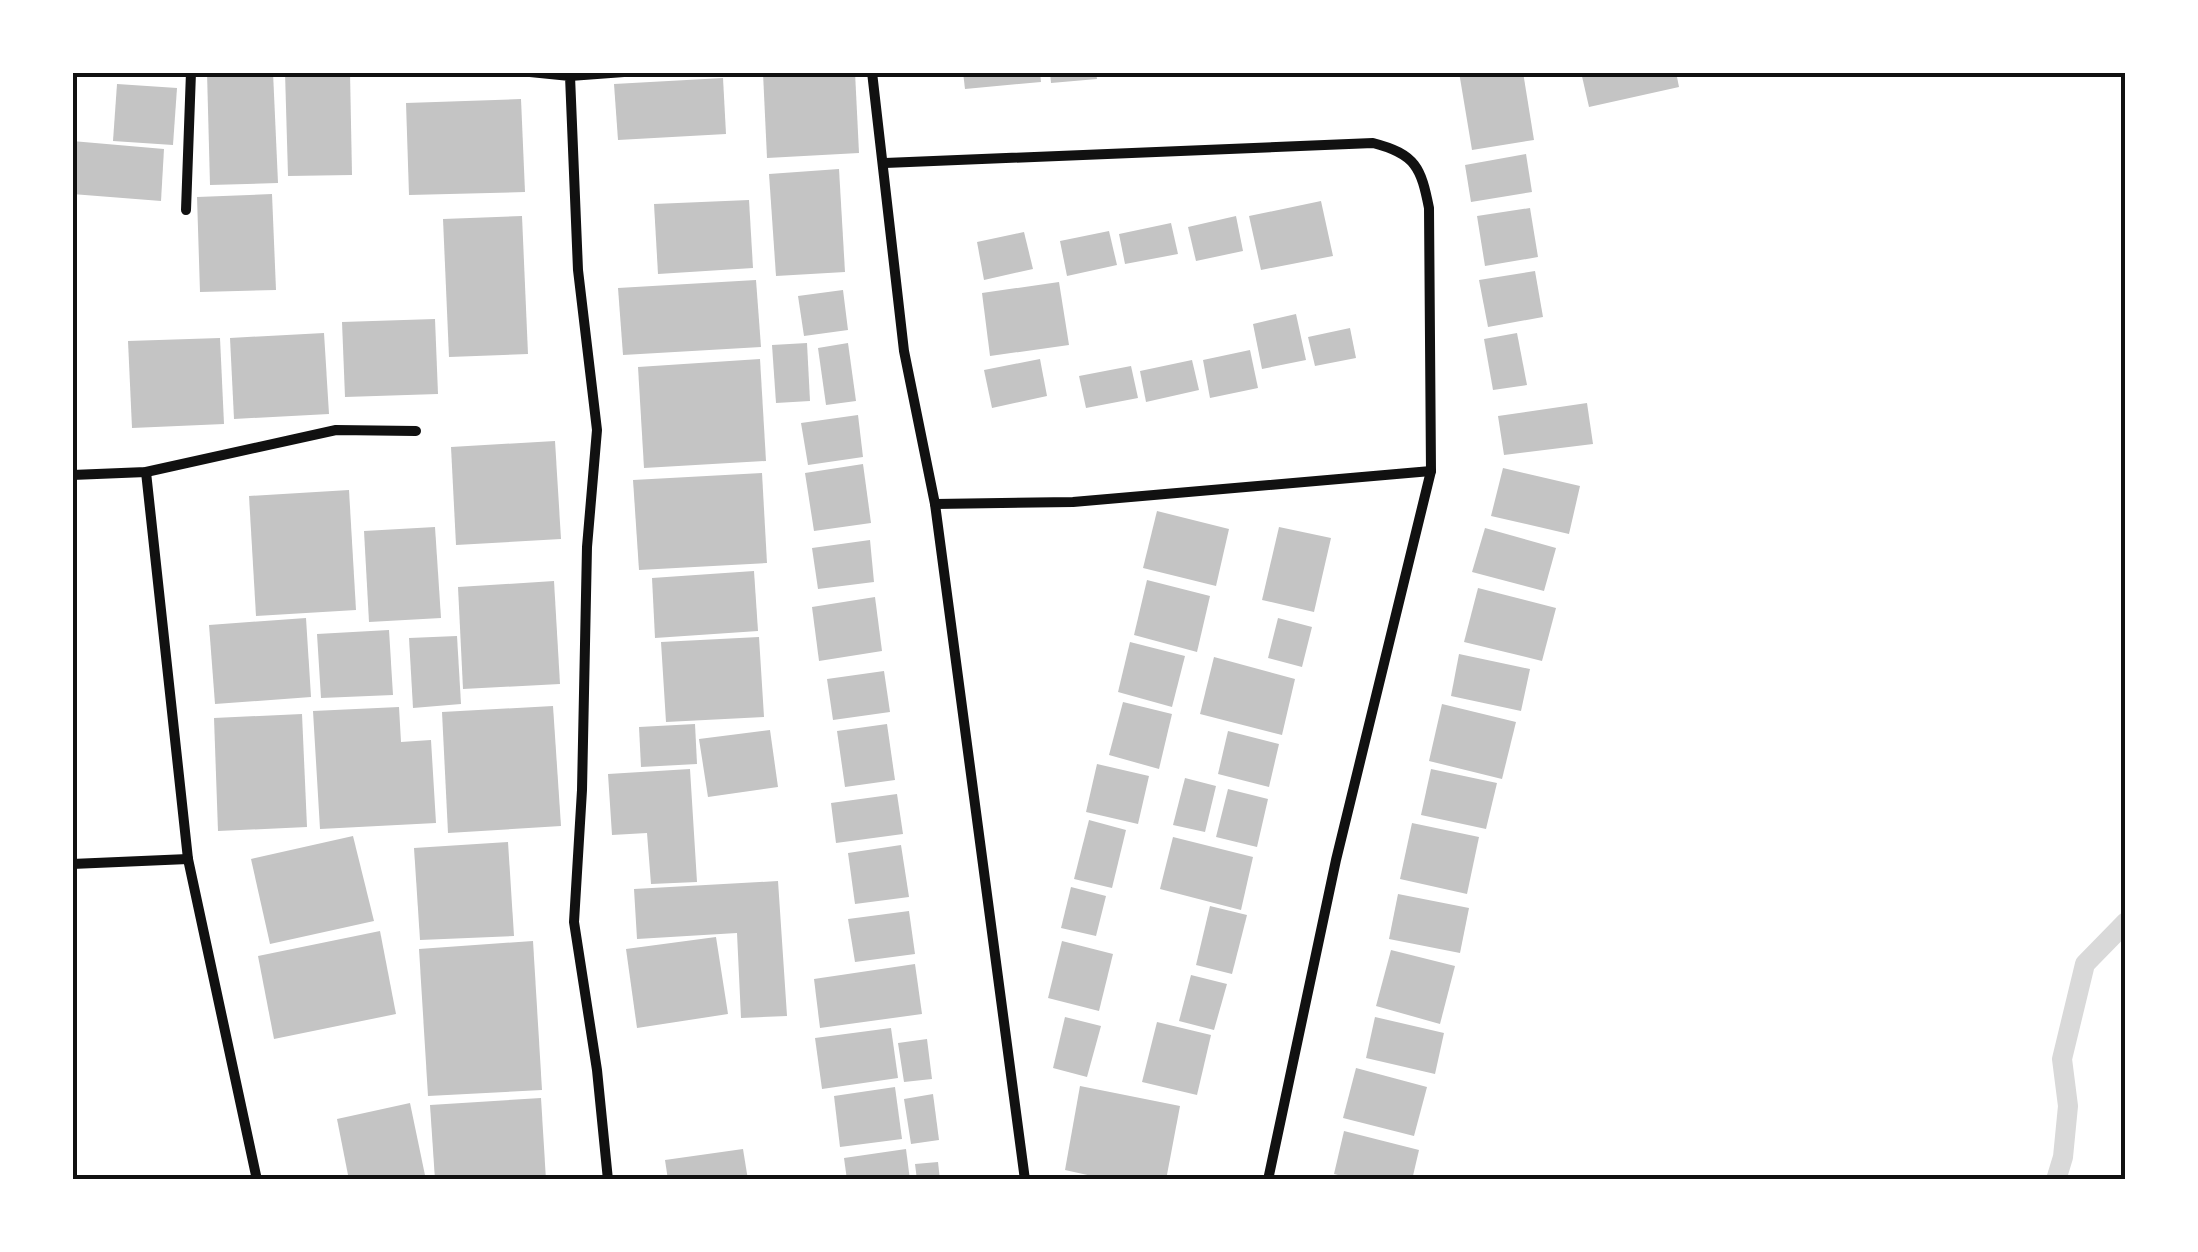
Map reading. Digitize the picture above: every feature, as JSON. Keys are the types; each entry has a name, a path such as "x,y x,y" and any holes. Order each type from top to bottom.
{"street":[{"path":"186,210 191,72"},
{"path":"530,72 570,76 624,72"},
{"path":"872,72 904,351 935,504 1025,1180"},
{"path":"570,76 578,270 597,430 587,547 582,790 574,922 597,1070 608,1180"},
{"path":"885,163 1373,143 1396,149 1422,174 1430,208 1431,471 1336,860 1268,1180"},
{"path":"72,475 146,472 336,430 416,431"},
{"path":"935,504 1073,502 1431,471"},
{"path":"146,472 188,859 257,1180"},
{"path":"72,864 188,859"}],"building":[{"path":"207,72 273,72 278,183 210,185"},
{"path":"285,72 350,72 352,175 288,176"},
{"path":"855,72 859,153 767,158 763,73"},
{"path":"963,72 1040,72 1041,82 965,89"},
{"path":"1050,72 1096,72 1097,79 1051,83"},
{"path":"1459,72 1523,72 1534,140 1472,150"},
{"path":"1581,72 1676,72 1679,87 1589,107"},
{"path":"723,78 726,134 618,140 614,84"},
{"path":"117,84 177,88 173,145 113,141"},
{"path":"521,99 525,192 409,195 406,103"},
{"path":"72,141 164,149 161,201 72,194"},
{"path":"1526,154 1532,192 1471,202 1465,165"},
{"path":"839,169 845,272 776,276 769,174"},
{"path":"272,194 276,290 200,292 197,197"},
{"path":"749,200 753,268 658,274 654,204"},
{"path":"1321,201 1333,256 1261,270 1249,216"},
{"path":"1530,208 1538,257 1485,266 1477,216"},
{"path":"522,216 528,354 449,357 443,219"},
{"path":"1236,216 1243,251 1196,261 1188,227"},
{"path":"1171,223 1178,254 1125,264 1119,234"},
{"path":"1109,231 1117,265 1067,276 1060,241"},
{"path":"1024,232 1033,269 984,280 977,242"},
{"path":"1535,271 1543,317 1488,327 1479,280"},
{"path":"756,280 761,347 623,355 618,288"},
{"path":"1059,282 1069,345 990,356 982,293"},
{"path":"843,290 848,330 804,336 798,296"},
{"path":"1296,314 1306,360 1262,369 1253,324"},
{"path":"435,319 438,394 345,397 342,322"},
{"path":"1350,328 1356,358 1315,366 1308,337"},
{"path":"324,333 329,414 234,419 230,338"},
{"path":"1517,333 1527,385 1493,390 1484,339"},
{"path":"220,338 224,424 132,428 128,341"},
{"path":"807,343 810,401 776,403 772,345"},
{"path":"848,343 856,401 826,405 818,348"},
{"path":"1250,350 1258,388 1210,398 1203,360"},
{"path":"760,359 766,461 644,468 638,367"},
{"path":"1040,359 1047,396 992,408 984,370"},
{"path":"1192,360 1199,390 1146,402 1140,371"},
{"path":"1131,366 1138,398 1086,408 1079,376"},
{"path":"1587,403 1593,444 1504,455 1498,416"},
{"path":"858,415 863,457 808,465 801,423"},
{"path":"555,441 561,539 456,545 451,447"},
{"path":"863,464 871,523 814,531 805,473"},
{"path":"1503,468 1580,486 1569,534 1491,516"},
{"path":"762,473 767,563 639,570 633,480"},
{"path":"349,490 356,610 256,616 249,496"},
{"path":"1157,511 1229,529 1216,586 1143,568"},
{"path":"435,527 441,618 369,622 364,531"},
{"path":"1279,527 1331,538 1314,612 1262,600"},
{"path":"1485,528 1556,548 1544,591 1472,572"},
{"path":"870,540 874,582 818,589 812,548"},
{"path":"754,571 758,631 655,638 652,578"},
{"path":"1147,580 1210,596 1197,652 1134,635"},
{"path":"554,581 560,684 463,689 458,587"},
{"path":"1478,588 1556,608 1542,661 1464,642"},
{"path":"875,597 882,651 819,661 812,607"},
{"path":"306,618 311,697 215,704 209,625"},
{"path":"1278,618 1312,627 1302,667 1268,658"},
{"path":"389,630 393,695 321,698 317,634"},
{"path":"457,636 461,704 413,708 409,638"},
{"path":"759,637 764,717 666,722 661,642"},
{"path":"1130,642 1185,656 1172,707 1118,692"},
{"path":"1459,654 1530,669 1521,711 1451,696"},
{"path":"1214,657 1295,679 1282,735 1200,714"},
{"path":"884,671 890,712 833,720 827,679"},
{"path":"1123,702 1172,714 1159,769 1109,755"},
{"path":"1442,704 1516,722 1502,779 1429,761"},
{"path":"553,706 561,826 448,833 442,712"},
{"path":"399,707 401,742 431,740 436,823 320,829 313,711"},
{"path":"302,714 307,827 218,831 214,718"},
{"path":"695,724 697,764 641,767 639,727"},
{"path":"887,724 895,780 845,787 837,731"},
{"path":"770,730 778,787 708,797 699,739"},
{"path":"1228,731 1279,744 1269,787 1218,774"},
{"path":"1097,764 1149,776 1138,824 1086,812"},
{"path":"690,769 697,882 651,884 647,833 612,835 608,774"},
{"path":"1431,769 1497,783 1486,829 1421,815"},
{"path":"1185,778 1216,786 1205,832 1173,825"},
{"path":"1228,789 1268,799 1257,847 1216,837"},
{"path":"897,794 903,834 836,843 831,803"},
{"path":"1089,820 1126,830 1112,888 1074,879"},
{"path":"1412,823 1479,837 1467,894 1400,879"},
{"path":"353,836 374,921 270,944 251,859"},
{"path":"1173,837 1253,857 1241,910 1160,889"},
{"path":"508,842 514,936 420,940 414,848"},
{"path":"901,845 909,897 855,904 848,853"},
{"path":"778,881 787,1016 741,1018 737,933 637,939 634,889"},
{"path":"1071,887 1106,896 1096,936 1061,928"},
{"path":"1398,894 1469,908 1460,953 1389,939"},
{"path":"1210,906 1247,915 1232,974 1196,965"},
{"path":"909,911 915,954 855,962 848,919"},
{"path":"380,931 396,1014 274,1039 258,956"},
{"path":"716,937 728,1014 637,1028 626,949"},
{"path":"533,941 542,1090 428,1096 419,949"},
{"path":"1062,941 1113,954 1099,1011 1048,998"},
{"path":"1391,950 1455,966 1440,1024 1376,1006"},
{"path":"915,964 922,1014 820,1028 814,979"},
{"path":"1191,975 1227,984 1214,1030 1179,1021"},
{"path":"1065,1017 1101,1026 1087,1077 1053,1068"},
{"path":"1375,1017 1444,1033 1435,1074 1366,1058"},
{"path":"1157,1022 1211,1035 1197,1095 1142,1082"},
{"path":"891,1028 898,1078 822,1089 815,1038"},
{"path":"927,1039 932,1079 904,1082 898,1043"},
{"path":"1356,1068 1427,1087 1414,1136 1343,1118"},
{"path":"1080,1086 1180,1106 1166,1180 1110,1180 1065,1170"},
{"path":"895,1087 902,1139 840,1147 834,1096"},
{"path":"933,1094 939,1140 911,1144 904,1099"},
{"path":"541,1098 546,1180 435,1180 430,1105"},
{"path":"410,1103 426,1180 349,1180 337,1119"},
{"path":"1344,1131 1419,1150 1412,1180 1358,1180 1334,1174"},
{"path":"743,1149 748,1180 668,1180 665,1160"},
{"path":"906,1149 910,1180 847,1180 844,1158"},
{"path":"938,1162 940,1180 917,1180 915,1164"}],"waterway":[{"path":"2056,1180 2063,1157 2068,1106 2062,1059 2085,964 2126,922"}]}
